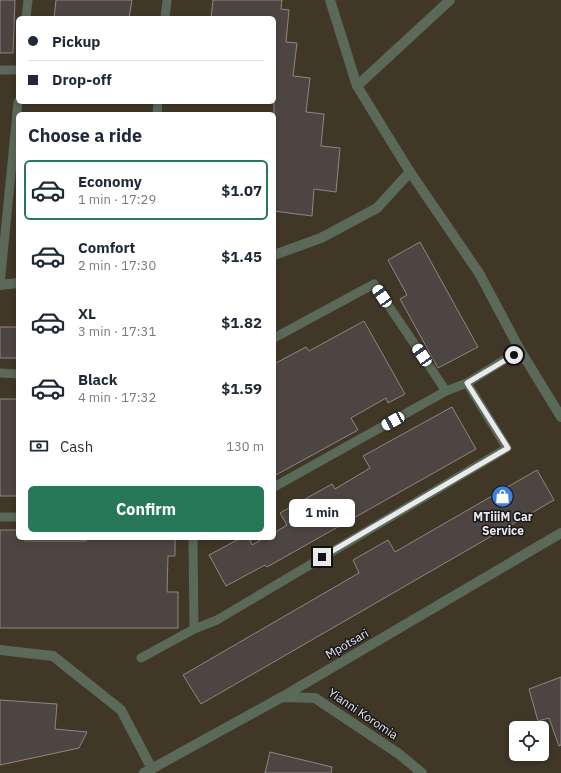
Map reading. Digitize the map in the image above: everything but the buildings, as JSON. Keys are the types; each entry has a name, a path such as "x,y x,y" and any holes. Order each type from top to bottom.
{"street":[{"path":"330,0 357,86 410,172 479,272 520,350 561,417"},
{"path":"357,86 450,0"},
{"path":"276,254 321,238 377,208 410,172"},
{"path":"0,285 16,283"},
{"name":"Mpotsari","path":"148,771 282,697 561,533"},
{"path":"0,650 53,656 121,710 148,771"},
{"name":"Yianni Koromia","path":"282,697 315,698 398,754 422,773"}],"lane":[{"path":"26,16 28,0"},
{"path":"165,16 167,0"},
{"path":"0,70 16,70"},
{"path":"0,285 16,122"},
{"path":"276,337 374,284 446,391"},
{"path":"276,486 446,391 467,383 520,350"},
{"path":"0,373 16,374"},
{"path":"141,658 194,629 217,620 508,448 467,383"},
{"path":"0,517 16,517"},
{"path":"193,540 194,629"}],"shaded area":[{"path":"0,0 561,0 561,773 0,773"}],"place":[{"name":"MTiiiM Car Service","path":"503,496"}],"route":[{"path":"322,557 508,448 467,383 514,355"}]}
